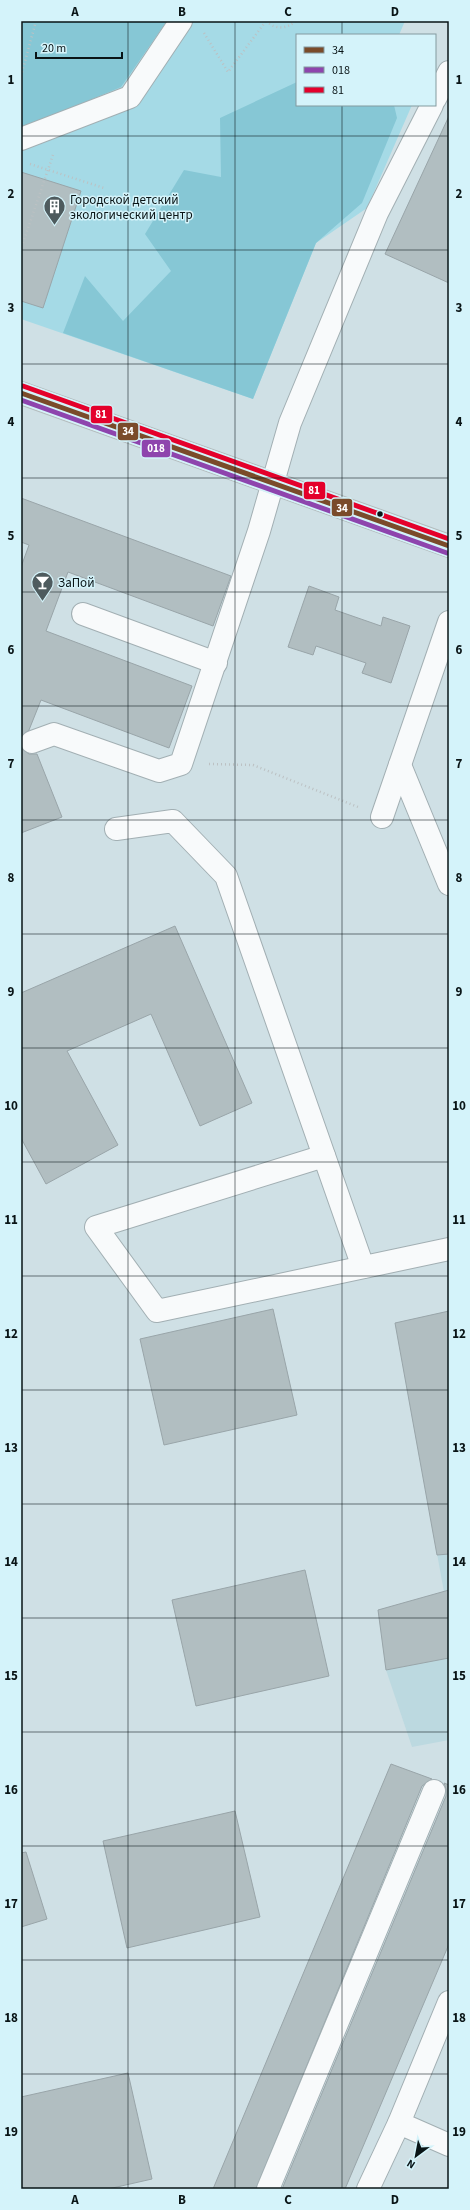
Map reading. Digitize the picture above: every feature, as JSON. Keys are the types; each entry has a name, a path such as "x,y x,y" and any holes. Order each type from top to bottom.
{"main road":[{"path":"21,393 449,546"}],"lane":[{"path":"21,139 130,97 191,24"},
{"path":"436,97 449,72"},
{"path":"32,742 54,734 159,772 181,764 216,663 290,423 377,213 431,106"},
{"path":"83,614 216,663"},
{"path":"382,817 449,622"},
{"path":"400,765 449,884"},
{"path":"116,828 173,821 226,876 363,1267"},
{"path":"324,1156 96,1227 157,1311 449,1249"},
{"path":"268,2189 434,1791"},
{"path":"368,2189 399,2123 449,2002"},
{"path":"399,2123 449,2145"}],"path":[{"path":"21,76 36,21"},
{"path":"191,24 228,72 266,21 271,26 284,28 296,21"},
{"path":"23,243 65,123"},
{"path":"28,163 104,188"},
{"path":"181,764 253,765 382,817"}],"shaded area":[{"path":"21,21 405,21 399,34 296,34 296,106 412,106 367,208 316,243 253,399 21,319"},
{"path":"21,21 167,21 121,87 21,129"},
{"path":"296,82 296,106 394,106 397,118 362,203 316,243 253,399 63,333 85,276 123,321 171,271 145,234 184,170 221,177 220,118"},
{"path":"449,1311 449,1740 412,1747 386,1670 378,1610 444,1592 395,1323"}],"building":[{"path":"449,116 449,283 385,254"},
{"name":"Городской детский экологический центр","path":"21,172 81,191 43,308 21,301"},
{"path":"21,498 231,576 213,626 68,572 46,631 192,686 169,748 41,700 29,730 21,737 21,567 29,545 21,542"},
{"path":"309,586 339,597 335,610 381,626 383,617 410,626 391,683 362,673 366,663 316,646 313,655 288,647"},
{"path":"21,748 29,754 37,754 62,817 21,833"},
{"path":"175,926 252,1103 200,1126 151,1014 67,1051 118,1145 46,1184 21,1138 21,993"},
{"path":"273,1309 297,1415 164,1445 140,1339"},
{"path":"449,1311 449,1554 437,1555 395,1323"},
{"path":"305,1570 329,1676 196,1706 172,1600"},
{"path":"449,1590 449,1658 386,1670 378,1610"},
{"path":"391,1764 432,1779 422,1786 256,2189 213,2189"},
{"path":"444,1783 449,1785 449,1944 345,2189 282,2189 446,1796"},
{"path":"235,1811 260,1917 127,1948 103,1841"},
{"path":"26,1852 47,1919 21,1927 21,1853"},
{"path":"128,2073 152,2179 108,2189 21,2189 21,2097"}],"transit line":[{"name":"81","path":"23,386 449,539"},
{"name":"34","path":"21,393 449,546"},
{"name":"018","path":"21,400 447,553"}],"place":[{"name":"Городской детский экологический центр","path":"55,226"},
{"name":"ЗаПой","path":"43,602"}]}
